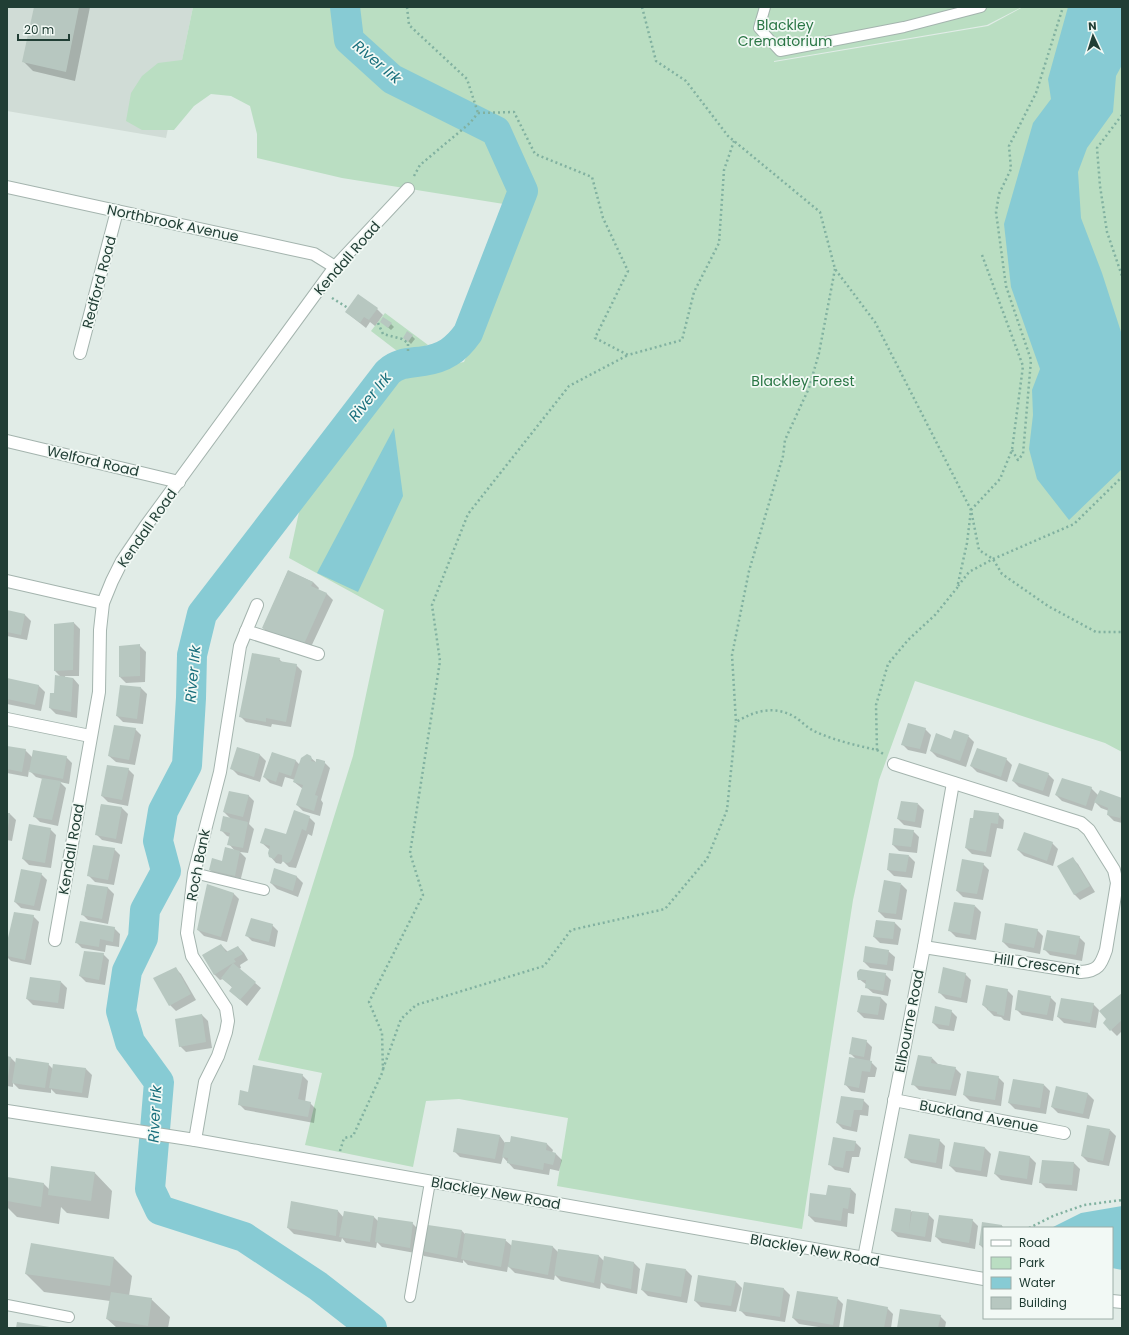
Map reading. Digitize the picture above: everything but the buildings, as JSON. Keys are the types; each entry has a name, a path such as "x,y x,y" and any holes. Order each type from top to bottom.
{"street":[{"name":"Northbrook Avenue","path":"7,187 314,254 335,268"},
{"name":"Kendall Road","path":"55,940 99,692 100,630 104,603 112,581 122,561 145,527 335,268 408,189"},
{"name":"Redford Road","path":"80,353 117,211"},
{"name":"Welford Road","path":"7,441 179,482"},
{"path":"7,581 104,603"},
{"name":"Roch Bank","path":"195,1140 205,1082 218,1056 228,1021 226,1008 192,956 187,933 194,873 220,772 240,646 257,605"},
{"path":"246,631 318,654"},
{"path":"7,719 90,736"},
{"name":"Hill Crescent","path":"894,764 1081,823 1089,830 1114,870 1116,876 1117,883 1106,950 1098,966 1091,971 1081,972 924,947"},
{"name":"Ellbourne Road","path":"864,1258 924,947 953,783"},
{"name":"Buckland Avenue","path":"894,1100 1064,1133"},
{"name":"Blackley New Road","path":"7,1111 195,1140 983,1279"}],"lane":[{"path":"766,7 758,28 780,52 904,27 981,7"},
{"path":"194,873 264,890"},
{"path":"410,1297 430,1182"},
{"path":"7,1305 69,1316"}],"path":[{"path":"407,7 409,25 467,79 478,113"},
{"path":"642,7 656,61 686,81 728,136 820,212 835,269 875,322 971,510 979,550 993,559 1002,574 1048,606 1096,632 1122,632"},
{"path":"1012,450 1018,460 1023,454 1031,360 1006,286 996,212 999,194 1011,169 1009,146 1036,93 1063,7"},
{"path":"408,189 420,165 470,123 478,113 514,112 534,154 592,177 603,218 628,271 595,338 628,355"},
{"path":"1122,115 1097,148 1100,186 1107,232 1122,276"},
{"path":"383,1071 382,1034 369,1002 423,895 410,853 440,661 432,605 468,514 569,386 628,355 682,340 694,292 719,243 724,170 734,141"},
{"path":"957,588 967,543 971,510 1000,480 1012,450 1023,366 982,255"},
{"path":"337,1165 344,1138 353,1136 383,1071 401,1019 416,1005 544,966 571,930 665,909 707,859 727,810 736,722 732,655 749,571 782,456 785,440 809,388 819,354 835,269"},
{"path":"332,298 348,308"},
{"path":"378,323 383,334 402,339 408,343 408,352"},
{"path":"736,722 748,714 770,709 789,714 812,730 843,742 877,750 876,705 888,664 908,640 934,615 969,572 993,559 1074,524 1122,477"},
{"path":"1031,1227 1053,1216 1084,1205 1122,1200"}],"shaded area":[{"path":"7,7 193,7 166,138 7,111"}],"green space":[{"name":"Blackley Forest","path":"193,7 1022,7 987,25 774,62 988,26 1023,7 1122,7 1122,752 1105,743 915,681 879,780 853,900 802,1229 557,1186 568,1118 459,1099 426,1101 413,1167 305,1145 322,1073 258,1060 353,756 384,610 289,558 301,503 350,436 401,373 464,362 529,208 342,178 257,158 257,134 250,106 231,96 211,94 194,106 174,130 142,130 126,121 131,93 142,76 158,63 182,60"},
{"path":"385,313 428,345 401,354 371,331"}],"water":[{"path":"1068,7 1122,7 1122,65 1116,76 1113,112 1087,148 1078,172 1081,218 1102,273 1122,335 1122,469 1069,520 1037,479 1029,449 1033,415 1032,390 1040,369 1011,287 1004,224 1033,123 1051,99 1048,79"},
{"path":"394,428 403,496 358,592 317,573"},
{"path":"1122,1206 1122,1270 1113,1268 1113,1227 1053,1227 1081,1213"}],"waterway":[{"name":"River Irk","path":"345,7 349,40 392,79 496,131 523,191 468,333 454,349 438,358 396,366 388,372 202,614 192,655 187,765 163,811 158,841 166,871 145,910 143,938 127,971 121,1011 130,1042 159,1082 150,1189 160,1210 244,1237 318,1286 372,1328"}],"park label":[{"name":"Blackley Crematorium","path":"785,34"}]}
